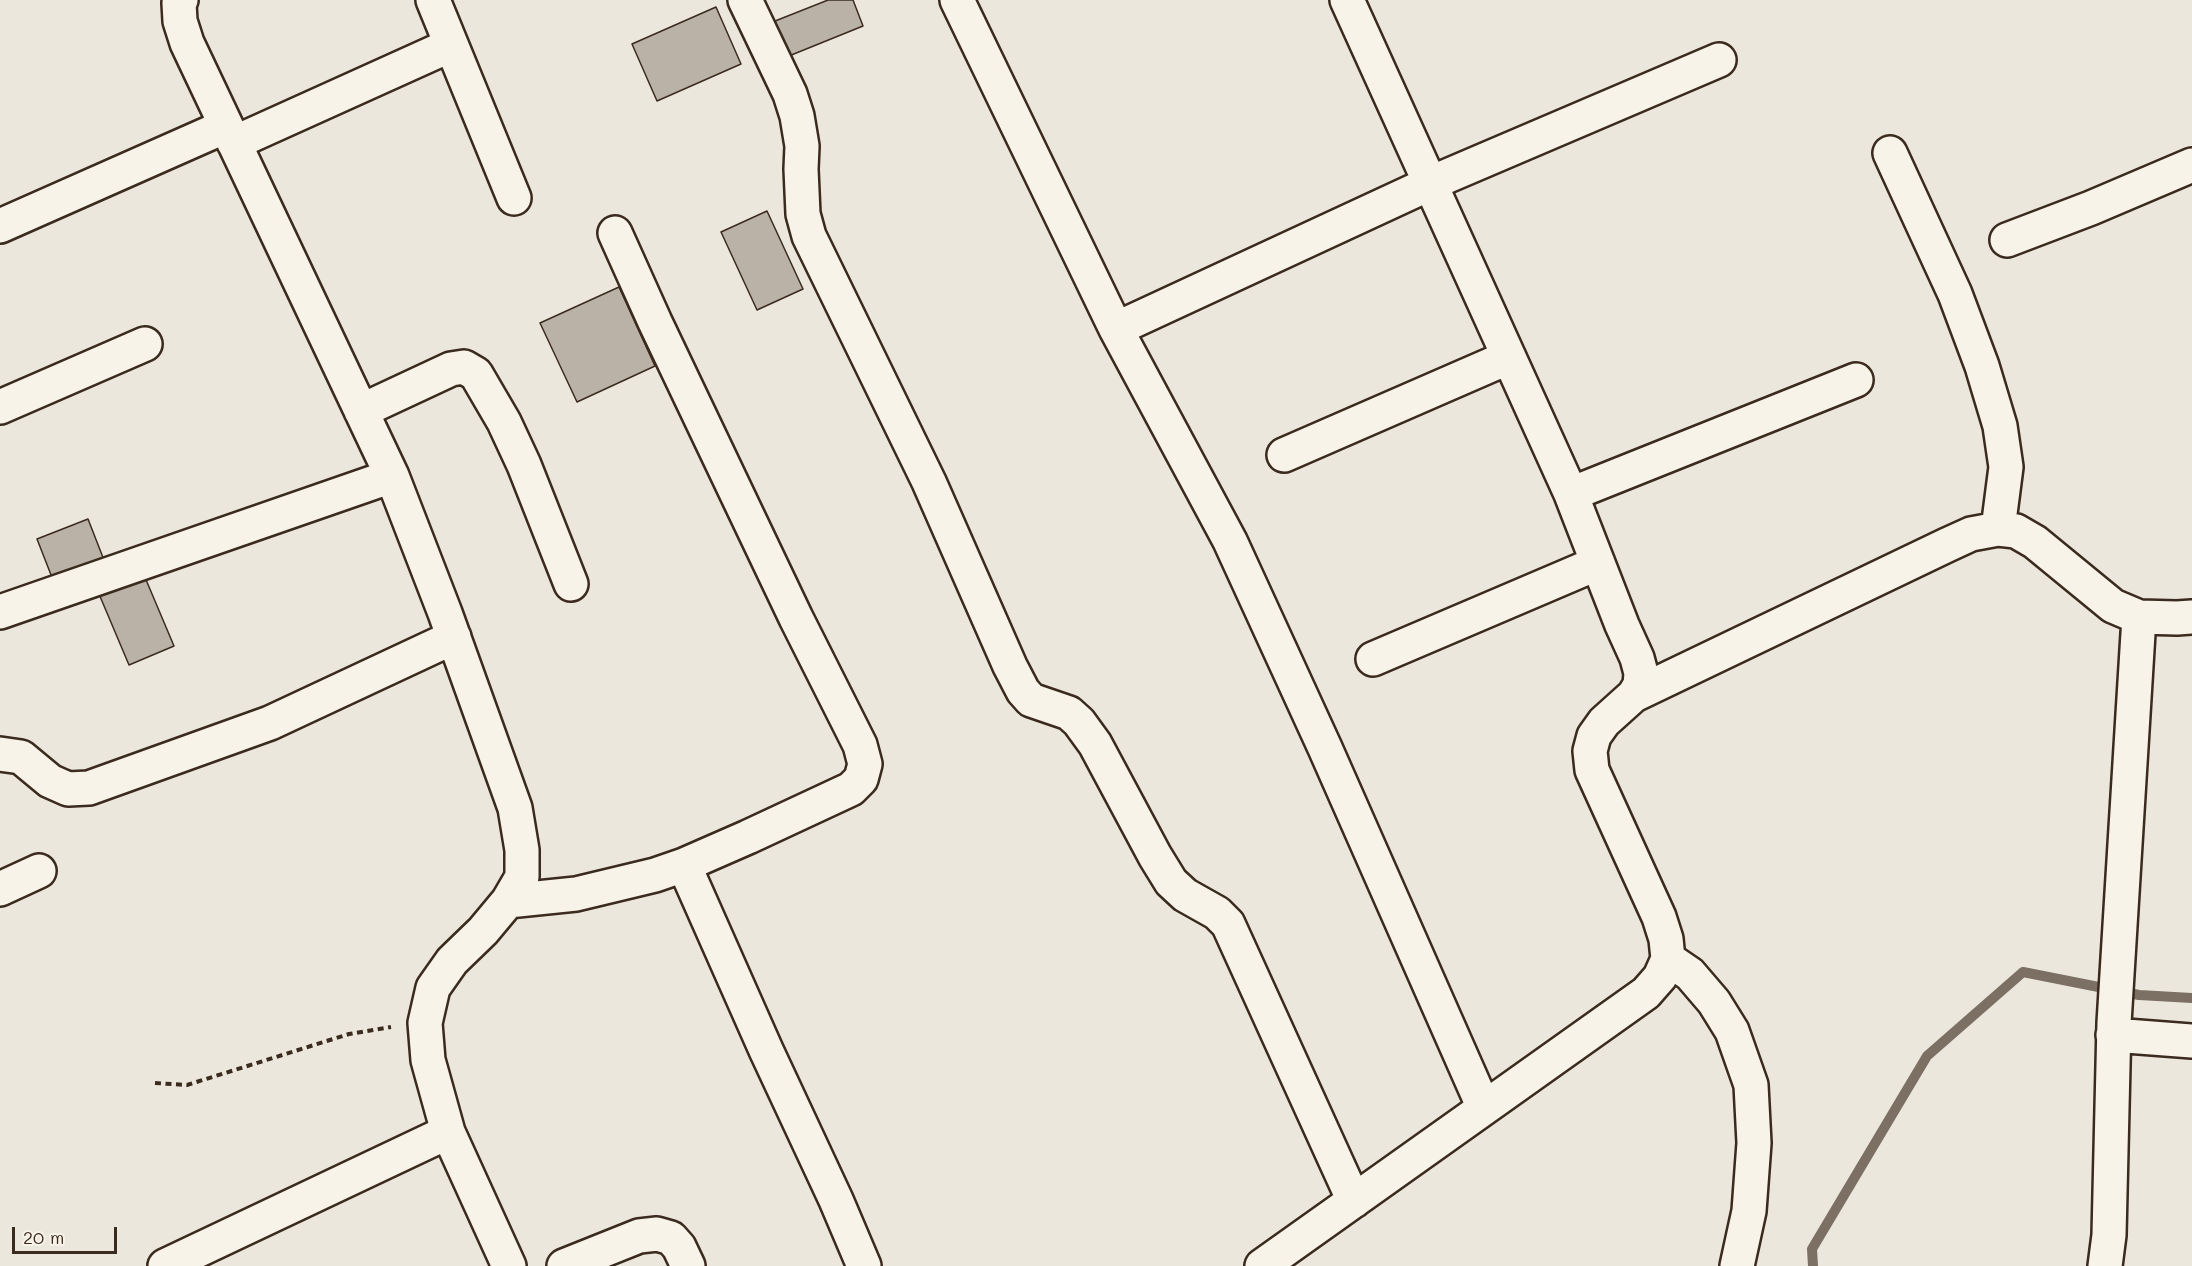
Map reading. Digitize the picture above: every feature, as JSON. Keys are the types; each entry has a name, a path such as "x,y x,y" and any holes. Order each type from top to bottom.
{"street":[{"path":"433,0 514,198"},
{"path":"745,0 790,94 797,116 802,146 802,214 809,236 929,482 1010,666 1023,691 1031,700 1069,713 1079,722 1095,744 1171,882 1185,895 1217,913 1228,924 1354,1201"},
{"path":"957,0 1116,328 1230,541 1325,748 1484,1108"},
{"path":"1347,0 1571,494 1637,658 1641,673 1640,685 1634,696"},
{"path":"179,1 180,21 187,43 392,477 454,637 515,808 522,850 522,877 508,901 483,931 452,961 433,988 425,1023 428,1060 448,1132 510,1266"},
{"path":"0,226 452,45"},
{"path":"1116,328 1431,183 1719,60"},
{"path":"1890,153 1955,294 1982,366 2000,426 2006,466 1998,529"},
{"path":"2007,240 2091,208 2192,165"},
{"path":"508,901 576,894 655,875 684,865 851,789 861,778 865,764 860,745 796,618 615,233"},
{"path":"0,407 145,344"},
{"path":"1284,455 1509,357"},
{"path":"361,411 451,369 464,367 476,374 504,422 524,465 571,584"},
{"path":"1571,494 1856,380"},
{"path":"0,612 392,477"},
{"path":"1262,1266 1646,993 1660,976 1668,959 1666,939 1659,918 1592,770 1590,750 1594,736 1604,722 1634,696 1947,544 1971,534 1998,529 2016,531 2035,542 2113,606 2139,617 2192,617"},
{"path":"1372,659 1598,563"},
{"path":"2105,1266 2109,1234 2113,1029 2139,617"},
{"path":"0,754 21,757 50,781 68,789 89,788 270,723 454,637"},
{"path":"684,865 864,1266"},
{"path":"0,890 39,871"},
{"path":"1668,959 1690,974 1714,1002 1732,1031 1751,1085 1754,1143 1749,1211 1737,1266"},
{"path":"2113,1029 2192,1041"},
{"path":"165,1266 448,1132"},
{"path":"564,1266 639,1236 657,1234 671,1238 679,1247 688,1266"}],"path":[{"path":"155,1083 187,1085 349,1034 425,1023"}],"building":[{"path":"828,0 853,0 863,26 779,60 765,25"},
{"path":"716,7 741,64 657,101 632,44"},
{"path":"767,211 803,289 757,310 721,232"},
{"path":"619,287 655,366 577,402 540,323"},
{"path":"88,519 104,560 53,580 37,539"},
{"path":"144,575 174,646 129,665 99,594"}],"waterway":[{"path":"1813,1266 1812,1249 1927,1056 2023,972 2139,995 2192,998"}]}
